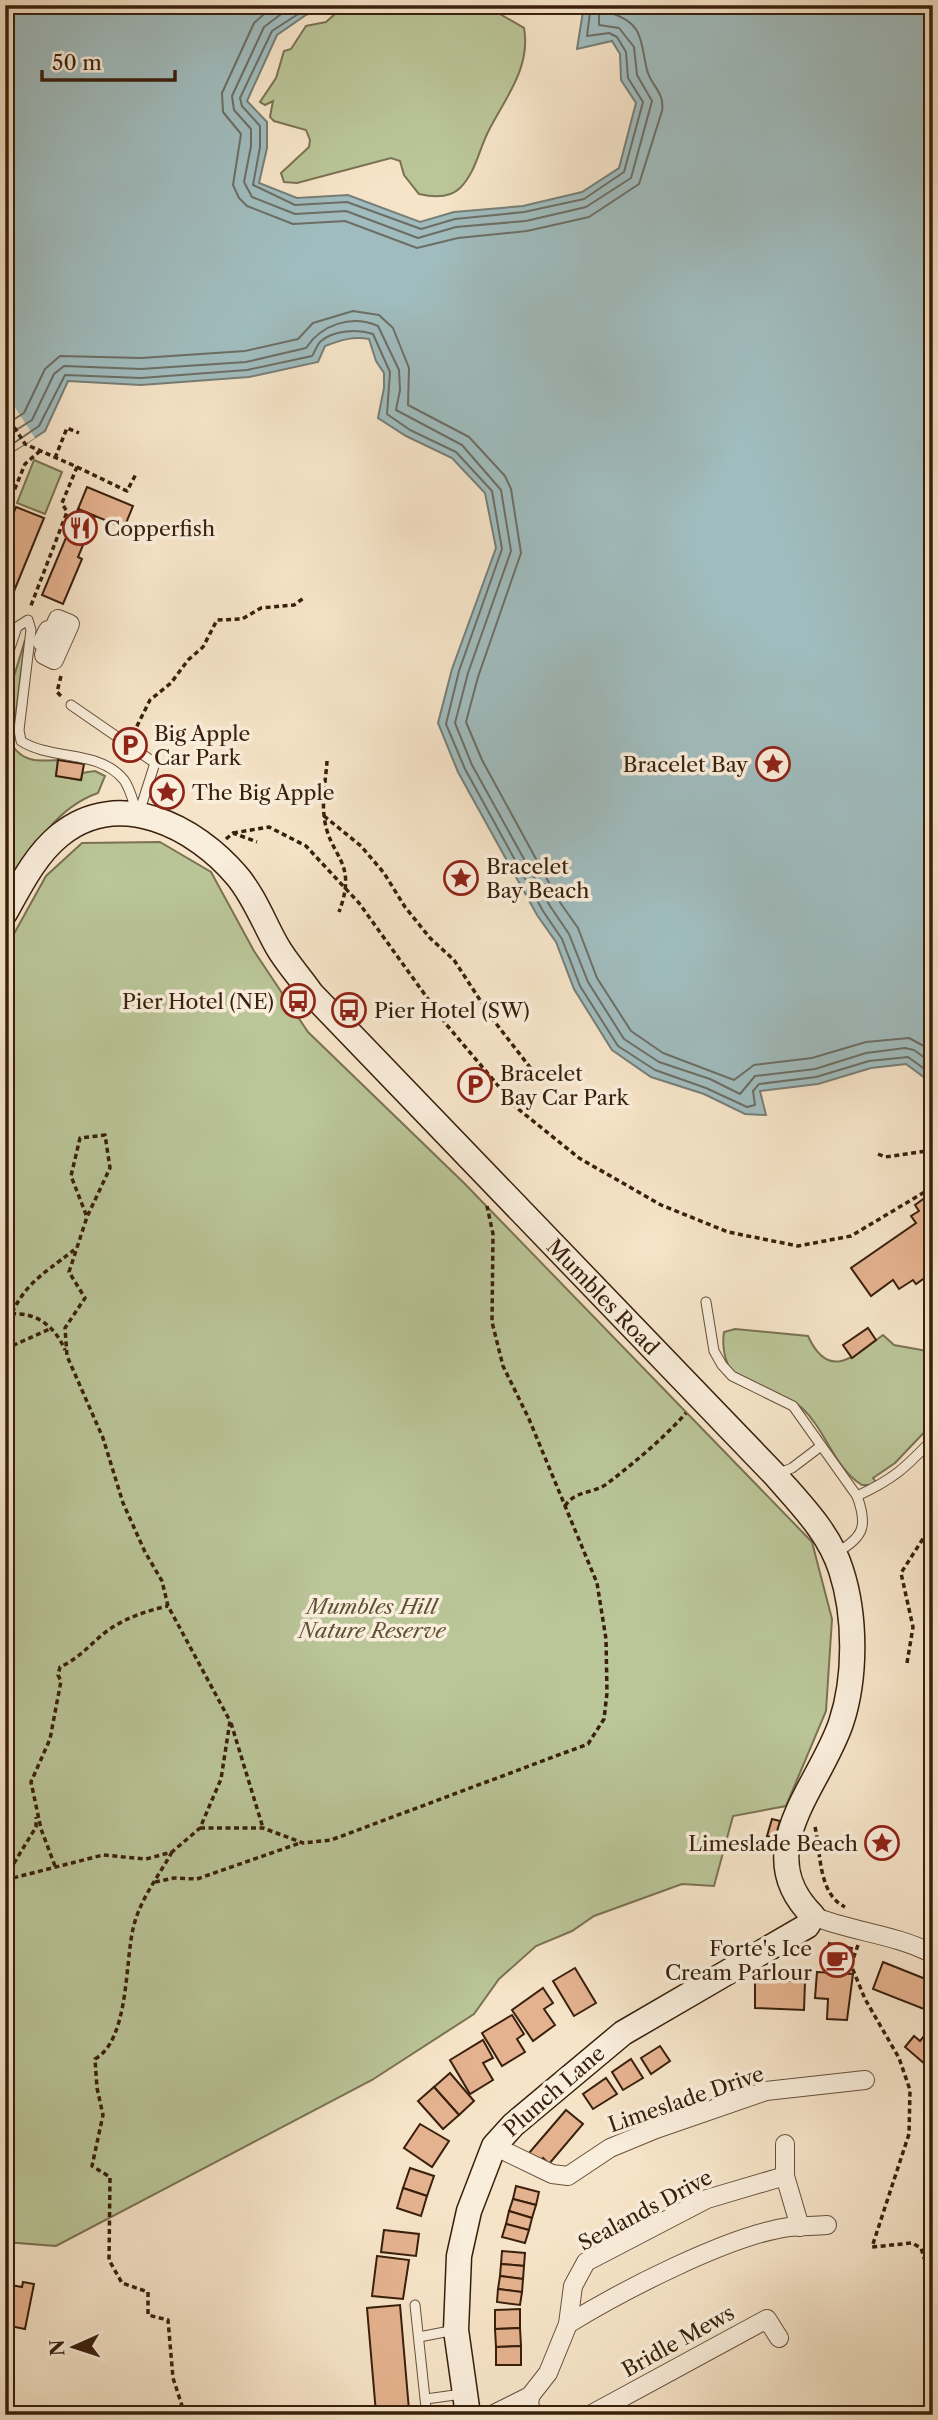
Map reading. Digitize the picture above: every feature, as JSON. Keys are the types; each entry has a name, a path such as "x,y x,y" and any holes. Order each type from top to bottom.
{"street":[{"name":"Mumbles Road","path":"5,912 33,866 60,835 76,824 99,815 138,815 179,827 215,851 240,879 279,949 311,993 775,1475 814,1520 835,1554 849,1610 849,1684 843,1715 831,1749 791,1828 785,1860 796,1896 813,1916"},
{"path":"813,1916 838,1926 894,1938 933,1954"},
{"name":"Plunch Lane","path":"466,2404 456,2329 459,2256 469,2211 494,2146 513,2124 623,2033 807,1926 813,1916"},
{"name":"Limeslade Drive","path":"494,2146 552,2174 568,2176 610,2148 766,2091 865,2080"},
{"path":"785,2144 785,2176 800,2227"},
{"name":"Sealands Drive","path":"492,2415 530,2396 548,2373 568,2324 573,2286 586,2262 707,2199 785,2176"},
{"path":"568,2324 699,2257 746,2239 800,2227 827,2225"},
{"name":"Bridle Mews","path":"590,2415 767,2319 779,2339"},
{"path":"530,2396 529,2407 536,2415"}],"lane":[{"path":"5,663 16,628 28,620 31,630 19,730 21,741 40,750 101,764 124,780 138,815"},
{"path":"71,705 155,762 138,815"},
{"path":"706,1302 714,1352 722,1365 732,1376 793,1406 857,1496 863,1512 863,1530 850,1545 835,1554"},
{"path":"857,1496 890,1481 915,1461 933,1439"},
{"path":"775,1475 792,1468 821,1446"},
{"path":"415,2305 426,2404 466,2404"},
{"path":"419,2337 456,2329"}],"path":[{"path":"5,413 25,444 55,458 127,491 136,474"},
{"path":"55,458 66,428 79,433"},
{"path":"5,513 25,464 40,451"},
{"path":"28,620 32,598 67,512 62,503 77,467"},
{"path":"128,742 150,700 171,683 188,660 203,647 217,620 222,618 235,621 261,608 294,605 305,597"},
{"path":"327,761 324,816 347,875 347,891 339,912"},
{"path":"324,816 361,846 384,873 405,907 430,938 454,960 491,1017 540,1079"},
{"path":"215,851 233,833 269,827 306,846 359,903 446,1024 517,1108 579,1158 661,1205 728,1232 798,1246 851,1236 933,1187"},
{"path":"233,833 257,842"},
{"path":"67,1356 65,1328 85,1298 69,1272 87,1217 110,1168 105,1135 80,1138 71,1176 87,1217"},
{"path":"878,1153 885,1157 933,1150"},
{"path":"155,1882 174,1878 197,1880 303,1843 331,1840 589,1744 604,1720 607,1693 606,1639 597,1583 503,1366 492,1322 493,1234 478,1168"},
{"path":"5,1328 15,1303 31,1281 75,1249"},
{"path":"11,1314 28,1313 52,1328 67,1356 103,1438 123,1503 145,1552 162,1581 168,1606 230,1721 263,1828"},
{"path":"5,1349 52,1328"},
{"path":"565,1506 571,1497 605,1486 667,1434 699,1398"},
{"path":"907,1663 913,1627 901,1573 933,1522"},
{"path":"55,1866 41,1829 31,1782 50,1739 61,1681 58,1675 60,1667 79,1659 109,1630 141,1613 168,1606"},
{"path":"185,2415 173,2378 168,2320 148,2315 148,2292 122,2283 109,2260 110,2177 92,2166 103,2115 102,2099 97,2088 95,2059 105,2054 122,2016 133,1930 155,1882 173,1852 200,1828 222,1779 230,1721"},
{"path":"5,1879 36,1827 37,1808"},
{"path":"200,1828 263,1828 303,1843"},
{"path":"820,1846 828,1892 835,1902 848,1909"},
{"path":"5,1879 103,1855 146,1859 173,1852"},
{"path":"862,1931 851,1965 865,1999 898,2058 910,2090 909,2134 872,2247 912,2243 921,2248 933,2287"}],"green space":[{"path":"345,5 494,5 500,14 524,28 524,56 516,81 489,130 474,168 456,192 440,196 419,194 404,175 400,161 391,158 297,183 284,182 281,173 309,147 310,140 306,130 274,121 270,117 273,101 265,105 260,102 276,78 284,51 291,49 306,26 326,22"},
{"path":"34,460 62,472 45,514 17,503"},
{"path":"25,640 12,745 27,758 58,760 56,776 81,780 82,773 95,771 105,776 98,793 67,810 43,835 5,894 5,706"},
{"name":"Mumbles Hill Nature Reserve","path":"160,842 211,872 254,951 308,1032 464,1183 812,1542 832,1619 826,1711 786,1806 733,1816 714,1886 682,1884 594,1916 572,1931 536,1946 499,1979 474,2014 372,2080 56,2246 5,2242 5,950 46,876 82,843"},
{"path":"735,1329 808,1336 824,1358 833,1361 852,1357 883,1335 894,1345 933,1352 933,1423 895,1463 873,1478 878,1485 862,1485 844,1469 818,1427 802,1408 786,1398 741,1379 734,1373 724,1354 723,1337 724,1332"}],"water":[{"path":"5,5 330,5 306,15 277,35 247,101 267,122 267,148 259,183 297,198 348,195 420,222 454,212 523,206 582,192 619,168 636,103 621,80 620,54 612,41 577,49 584,5 933,5 933,1084 906,1064 871,1068 818,1084 760,1091 766,1115 745,1114 704,1094 651,1077 612,1050 574,989 556,942 537,915 458,772 438,723 452,669 496,548 485,493 452,458 406,436 378,418 384,373 376,361 369,339 352,338 336,342 325,346 318,362 249,377 141,385 68,381 45,431 14,451 13,482 5,501"}],"pier":[{"path":"5,392 35,438 13,451 5,436"}],"building":[{"path":"87,487 133,506 124,528 78,509"},
{"path":"16,507 44,518 5,613 5,534"},
{"path":"78,509 95,516 78,557 82,559 63,604 42,595"},
{"path":"58,760 84,764 81,780 56,776"},
{"path":"933,1192 933,1272 916,1284 913,1280 899,1289 893,1280 871,1296 851,1268 916,1223 911,1216 919,1211 915,1205"},
{"path":"868,1328 876,1340 852,1358 843,1345"},
{"path":"772,1819 780,1821 775,1838 767,1836"},
{"path":"829,1943 852,1948 847,1967 824,1961"},
{"path":"883,1962 933,1982 933,2000 929,2011 873,1989"},
{"path":"575,1968 596,2003 574,2016 553,1981"},
{"path":"817,1972 853,1974 847,2020 827,2019 828,1999 815,1998"},
{"path":"755,1980 805,1981 804,2010 755,2008"},
{"path":"543,1988 553,2003 544,2009 555,2025 533,2041 512,2010"},
{"path":"512,2015 524,2034 517,2039 525,2052 502,2066 482,2033"},
{"path":"927,2032 933,2036 933,2071 905,2047 914,2036 920,2041"},
{"path":"483,2040 493,2058 483,2063 493,2080 470,2094 450,2060"},
{"path":"660,2046 670,2061 651,2074 641,2058"},
{"path":"631,2059 643,2078 623,2090 612,2072"},
{"path":"450,2073 474,2101 459,2115 434,2087"},
{"path":"606,2078 617,2094 593,2109 583,2094"},
{"path":"434,2087 459,2115 443,2129 418,2101"},
{"path":"566,2110 583,2124 549,2164 543,2158 540,2161 529,2153"},
{"path":"420,2124 449,2141 432,2167 404,2148"},
{"path":"410,2168 434,2176 427,2196 403,2188"},
{"path":"516,2186 539,2192 536,2205 513,2199"},
{"path":"403,2188 427,2196 421,2216 397,2208"},
{"path":"513,2199 536,2205 532,2218 509,2211"},
{"path":"509,2211 532,2218 529,2230 506,2224"},
{"path":"506,2224 529,2230 525,2243 502,2237"},
{"path":"384,2230 419,2234 416,2256 381,2252"},
{"path":"502,2251 525,2253 524,2266 501,2264"},
{"path":"377,2256 409,2260 403,2299 372,2296"},
{"path":"501,2264 524,2266 523,2279 500,2276"},
{"path":"500,2276 523,2279 522,2292 498,2289"},
{"path":"23,2282 34,2284 25,2329 5,2325 5,2284 22,2287"},
{"path":"498,2289 522,2292 520,2305 497,2302"},
{"path":"400,2305 409,2410 376,2413 367,2308"},
{"path":"520,2309 520,2328 495,2329 495,2310"},
{"path":"520,2328 521,2346 496,2347 495,2329"},
{"path":"521,2346 521,2365 496,2365 496,2347"}],"place":[{"name":"Copperfish","path":"80,528"},
{"name":"Big Apple Car Park","path":"130,745"},
{"name":"Bracelet Bay","path":"773,764"},
{"name":"The Big Apple","path":"167,792"},
{"name":"Bracelet Bay Beach","path":"461,878"},
{"name":"Pier Hotel (NE)","path":"298,1001"},
{"name":"Pier Hotel (SW)","path":"349,1010"},
{"name":"Bracelet Bay Car Park","path":"475,1085"},
{"name":"Limeslade Beach","path":"882,1843"},
{"name":"Forte's Ice Cream Parlour","path":"837,1960"}]}
